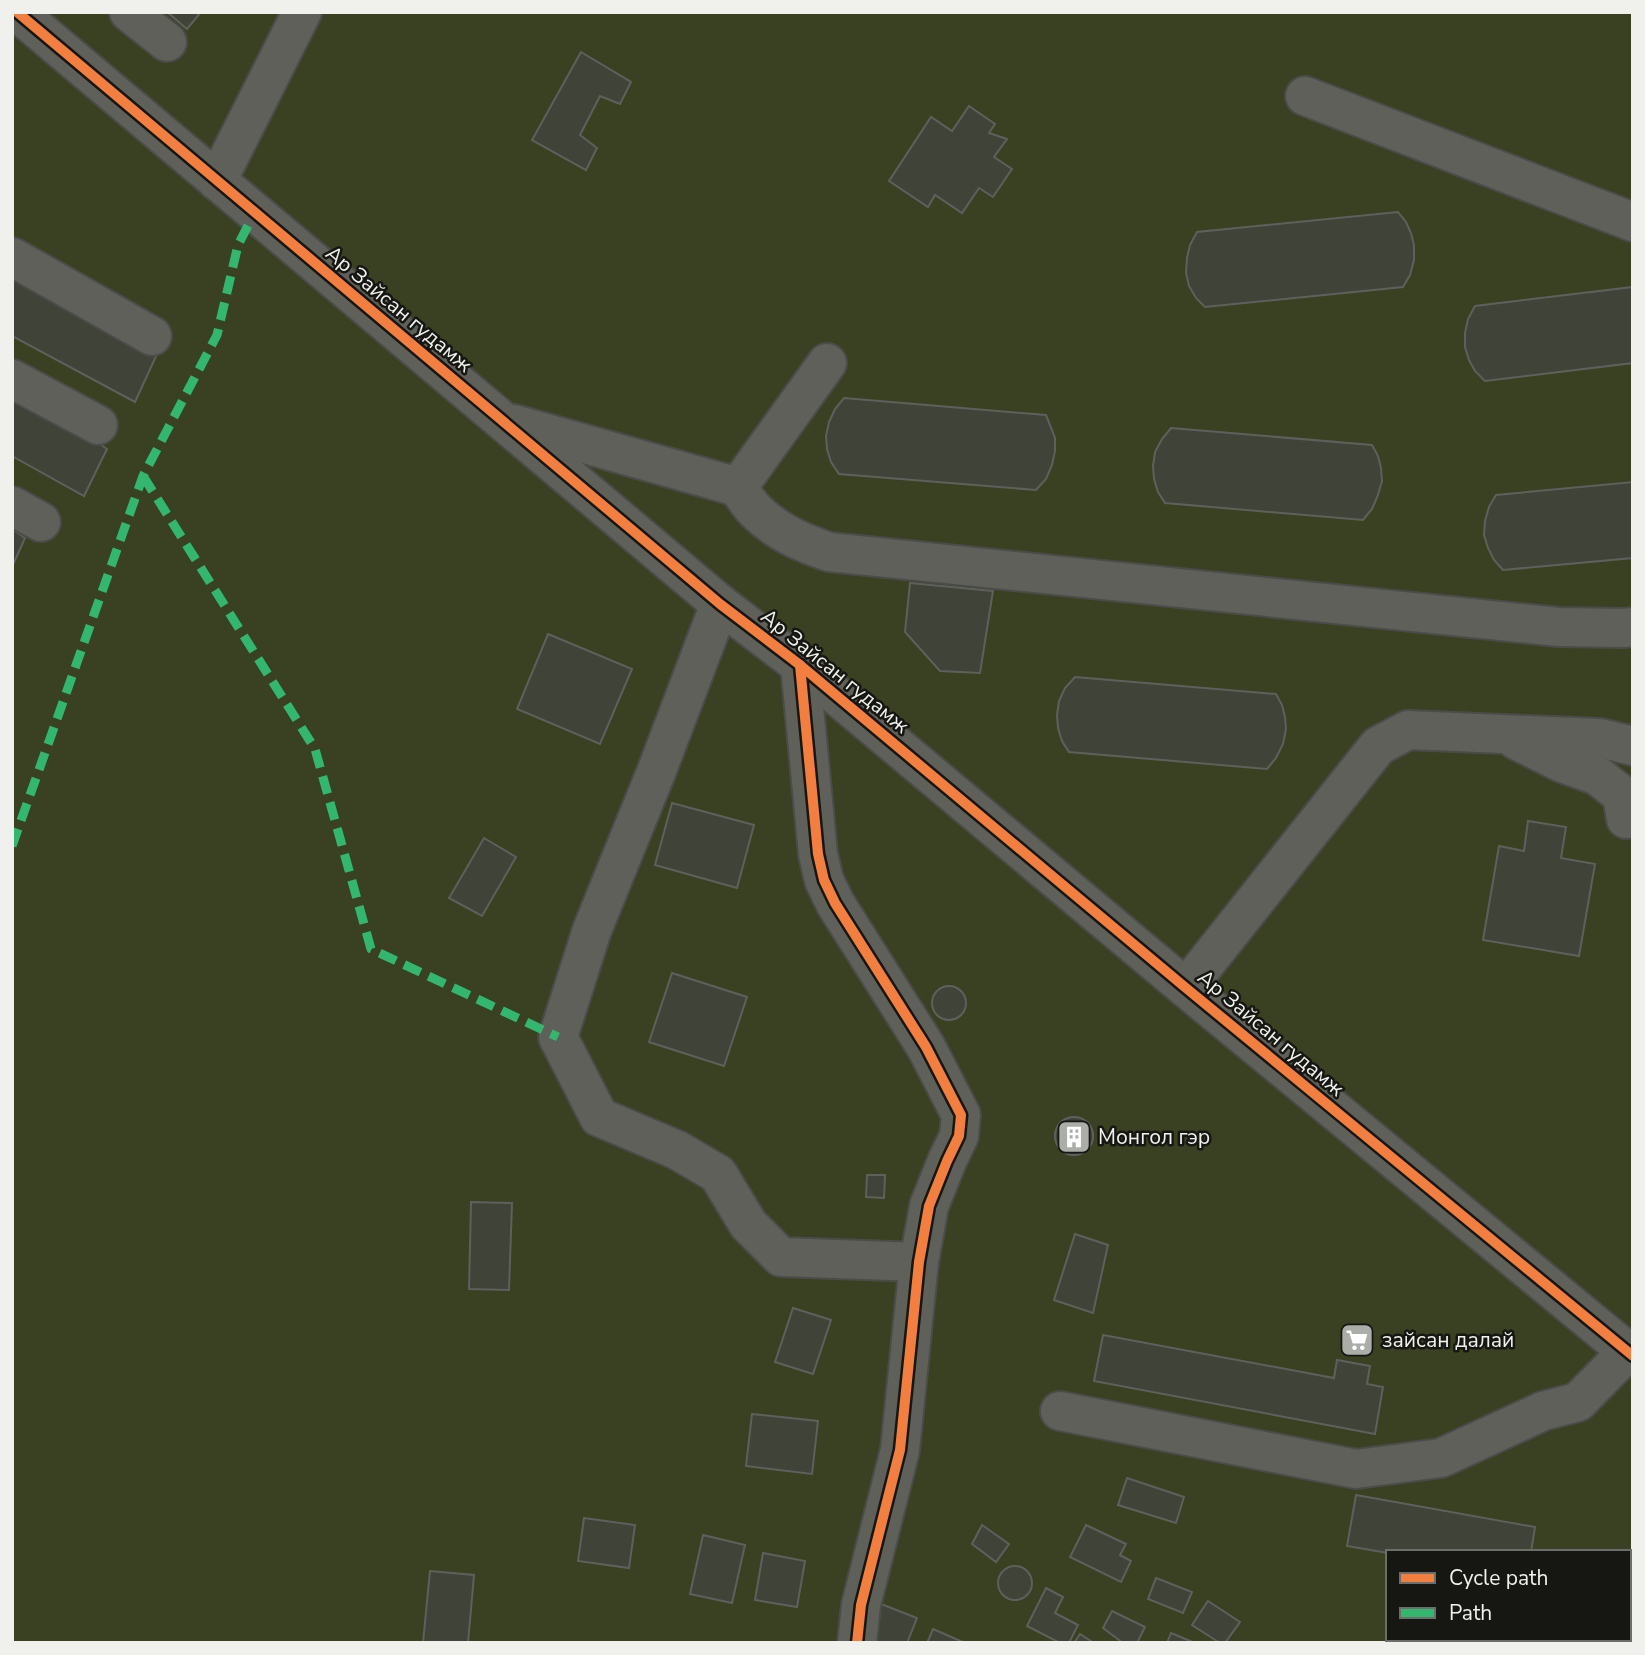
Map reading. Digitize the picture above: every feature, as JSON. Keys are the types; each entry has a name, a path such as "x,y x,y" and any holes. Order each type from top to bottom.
{"street":[{"name":"Ар Зайсан гудамж","path":"16,12 720,604 800,665 1630,1354"},
{"path":"129,12 167,42"},
{"path":"217,181 302,12"},
{"path":"1305,96 1633,222"},
{"path":"12,257 152,336"},
{"path":"737,487 827,363"},
{"path":"12,379 97,425"},
{"path":"502,420 737,487 757,513 773,525 796,540 829,552 1559,627 1633,626"},
{"path":"720,604 593,930 558,1037 599,1117 677,1150 718,1174 748,1224 781,1257 919,1262"},
{"path":"800,665 818,854 824,880 835,903 926,1047 961,1115 959,1136 929,1206 919,1262 900,1450 861,1605 857,1643"},
{"path":"1186,988 1378,746 1408,730 1600,738 1633,746"},
{"path":"1502,733 1562,763 1598,776 1622,795 1626,819 1633,814"},
{"path":"1060,1411 1356,1469 1441,1458 1543,1411 1578,1402 1630,1354"}],"green space":[{"path":"12,12 1633,12 1633,1643 12,1643"}],"building":[{"path":"167,12 201,12 187,29"},
{"path":"581,52 631,82 620,104 600,96 580,135 597,148 586,170 532,140"},
{"path":"969,106 995,124 989,133 1007,139 994,157 1012,169 993,197 979,188 962,213 935,195 928,207 889,181 931,117 952,131"},
{"path":"1398,212 1406,222 1414,245 1414,260 1403,287 1205,307 1189,286 1187,258 1197,232"},
{"path":"12,275 158,352 135,402 12,336"},
{"path":"1633,287 1633,363 1485,381 1469,360 1465,333 1475,306"},
{"path":"12,396 84,433 107,449 84,496 12,456"},
{"path":"844,398 1046,415 1055,438 1052,465 1046,479 1036,490 839,474 831,462 826,436 835,409"},
{"path":"1171,428 1372,445 1381,468 1382,481 1378,495 1363,520 1165,503 1158,492 1153,466 1155,452"},
{"path":"1633,482 1633,558 1503,570 1494,560 1484,535 1489,507 1496,495"},
{"path":"12,529 25,538 12,567"},
{"path":"910,583 993,591 980,673 940,671 905,632"},
{"path":"548,634 632,669 600,744 517,709"},
{"path":"1075,677 1276,694 1285,717 1283,744 1267,769 1069,752 1062,741 1057,715 1065,688"},
{"path":"672,803 754,825 737,888 655,865"},
{"path":"1528,821 1566,827 1561,858 1595,864 1579,956 1483,940 1499,846 1524,851"},
{"path":"484,838 516,857 482,916 449,898"},
{"path":"672,973 747,997 724,1066 649,1042"},
{"path":"949,986 961,991 966,1003 961,1015 949,1020 937,1015 932,1003 937,991"},
{"name":"Монгол гэр","path":"1074,1117 1087,1123 1093,1136 1087,1149 1074,1155 1061,1149 1055,1136 1061,1123"},
{"path":"867,1175 885,1175 884,1198 866,1197"},
{"path":"471,1202 512,1203 509,1290 469,1289"},
{"path":"1075,1234 1108,1245 1093,1313 1054,1300"},
{"path":"793,1308 831,1320 813,1374 775,1362"},
{"path":"1103,1335 1334,1378 1337,1360 1370,1366 1367,1384 1383,1387 1375,1434 1094,1381"},
{"path":"752,1414 818,1421 812,1474 746,1466"},
{"path":"1127,1478 1184,1497 1176,1523 1118,1505"},
{"path":"1356,1495 1535,1527 1531,1550 1386,1550 1386,1553 1347,1546"},
{"path":"584,1518 635,1525 629,1568 578,1561"},
{"path":"982,1525 1009,1544 996,1562 972,1544"},
{"path":"1086,1525 1126,1544 1120,1555 1131,1561 1121,1582 1070,1557"},
{"path":"703,1535 745,1545 732,1603 690,1594"},
{"path":"763,1553 805,1561 797,1607 755,1600"},
{"path":"1015,1566 1027,1571 1032,1583 1027,1595 1015,1600 1003,1595 998,1583 1003,1571"},
{"path":"430,1571 474,1575 468,1643 423,1643"},
{"path":"1156,1578 1192,1592 1183,1613 1148,1599"},
{"path":"1046,1588 1063,1597 1055,1613 1078,1625 1069,1643 1060,1643 1027,1626"},
{"path":"1208,1601 1240,1622 1225,1643 1220,1643 1192,1625"},
{"path":"876,1602 917,1618 907,1643 866,1643"},
{"path":"1112,1611 1145,1627 1137,1643 1123,1643 1103,1628"},
{"path":"933,1629 965,1643 927,1643"},
{"path":"1171,1633 1195,1643 1167,1643"},
{"path":"1080,1634 1094,1643 1074,1643"}],"marked path":[{"path":"12,846 143,476 217,335 238,245 255,212"},
{"path":"143,476 315,749 371,949 558,1037"}],"cycle path":[{"path":"17,12 720,604 800,665 1186,988 1633,1356"},
{"path":"800,665 818,854 824,880 835,903 926,1047 961,1115 959,1136 929,1206 919,1262 900,1450 861,1605 857,1643"}],"place":[{"name":"Монгол гэр","path":"1074,1137"},
{"name":"зайсан далай","path":"1357,1340"}]}
